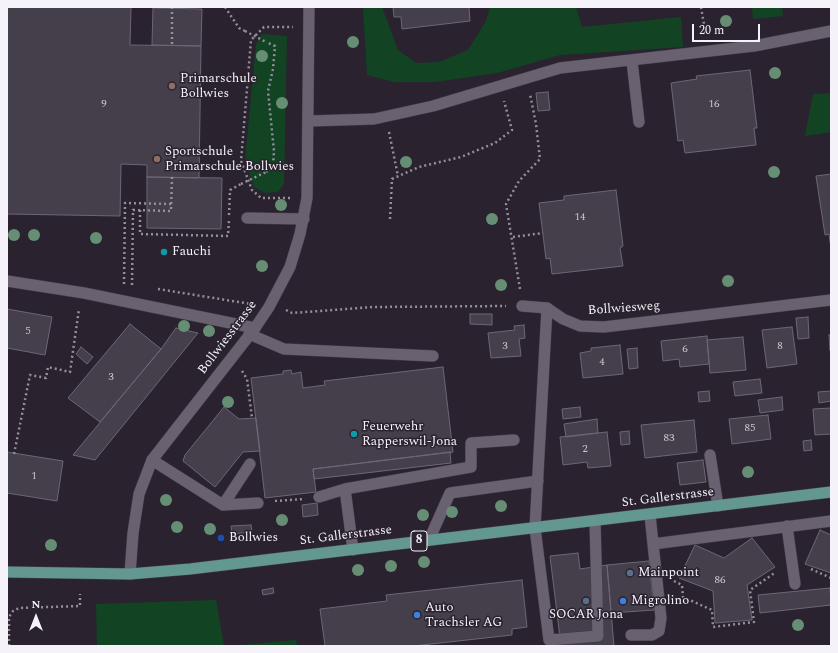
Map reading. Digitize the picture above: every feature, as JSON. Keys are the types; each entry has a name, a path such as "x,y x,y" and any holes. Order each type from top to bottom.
{"main road":[{"name":"St. Gallerstrasse","path":"7,572 130,574 190,569 650,515 831,492"}],"street":[{"name":"Bollwiesstrasse","path":"130,574 133,533 139,494 152,460 252,331 269,307 290,267 304,219 307,198 310,7"},
{"path":"309,121 374,119 433,106 560,68 754,46 831,31"},
{"path":"632,60 639,122"},
{"path":"247,218 304,219"},
{"path":"7,281 81,293 252,331 284,349 433,356"},
{"name":"Bollwiesweg","path":"547,308 564,319 580,326 604,327 831,300"},
{"path":"522,306 547,308 535,528 549,640 598,636 595,521"},
{"path":"319,497 345,489 471,467 471,443 514,440"},
{"path":"710,455 718,506"},
{"path":"152,460 223,505 258,503"},
{"path":"223,505 250,464"},
{"path":"430,540 450,493 538,481"},
{"path":"345,489 353,550"},
{"path":"631,635 652,635 659,631 661,618 650,515"},
{"path":"653,544 831,521"},
{"path":"787,526 795,584"}],"path":[{"path":"172,7 172,46"},
{"path":"140,210 140,234 228,236 230,190 266,172 273,166 274,151 268,91 274,69 275,46 239,28 225,7"},
{"path":"701,7 708,52"},
{"path":"307,198 261,198 252,190 240,161 251,40 264,28 309,28"},
{"path":"269,307 282,309 292,313 373,307 522,306 513,237 509,229 506,204 520,181 540,159 536,124 529,90"},
{"path":"390,219 392,179 419,167 461,157 495,143 512,130 503,99"},
{"path":"388,128 398,176"},
{"path":"132,285 133,210 172,211 172,177"},
{"path":"124,284 125,203 172,204"},
{"path":"513,237 543,233"},
{"path":"14,454 30,375 46,378 48,367 70,372 81,293"},
{"path":"240,367 247,379 252,418"},
{"path":"258,503 319,497"},
{"path":"673,580 682,585 683,597 712,610 713,627 754,622 750,590 792,562"},
{"path":"9,646 9,617 13,611 19,608 80,606 80,594"}],"green space":[{"path":"363,7 382,7 398,50 416,63 439,62 468,50 486,21 490,7 576,7 582,27 681,17 683,47 560,55 497,73 435,82 394,82 367,75"},
{"path":"752,7 782,7 783,16 753,19"},
{"path":"262,34 287,36 284,184 278,192 265,193 254,187 245,160 256,44"},
{"path":"831,93 831,132 805,136 813,94"},
{"path":"216,600 224,646 97,646 96,604"},
{"path":"296,640 297,646 230,646"}],"building":[{"path":"7,7 131,7 130,45 201,46 199,178 147,177 147,165 121,164 120,216 7,214"},
{"path":"393,7 469,7 470,21 402,29 401,17 394,17"},
{"path":"153,8 202,9 201,46 152,45"},
{"path":"750,70 757,128 754,128 756,145 685,153 683,140 678,141 671,83 697,79 696,76"},
{"path":"548,92 550,110 538,111 536,93"},
{"path":"831,174 831,249 829,234 825,235 816,176"},
{"path":"147,177 222,178 221,229 147,228"},
{"path":"616,190 623,246 620,248 623,266 552,274 550,258 546,259 539,203 564,200 564,196"},
{"path":"7,309 52,317 45,355 7,348"},
{"path":"470,314 492,314 492,325 470,324"},
{"path":"808,317 809,338 798,339 796,318"},
{"path":"130,324 161,349 100,422 68,398"},
{"path":"524,325 525,338 519,339 521,356 491,358 488,333 515,330 514,326"},
{"path":"792,327 797,364 767,368 762,330"},
{"path":"176,328 198,333 95,460 73,455 161,349"},
{"path":"829,335 831,335 831,351 830,351"},
{"path":"707,336 709,364 680,367 679,359 663,361 661,341"},
{"path":"743,337 746,370 710,373 707,340"},
{"path":"620,345 623,374 583,378 580,353 591,351 591,348"},
{"path":"81,347 93,357 87,364 76,354"},
{"path":"637,348 638,368 629,369 627,349"},
{"name":"Feuerwehr Rapperswil-Jona","path":"443,367 453,452 313,469 316,492 265,498 251,378 283,374 283,371 291,370 292,374 301,372 303,388 325,385 324,381"},
{"path":"760,379 762,393 735,396 733,382"},
{"path":"709,391 710,401 699,402 698,392"},
{"path":"831,391 831,401 819,403 818,392"},
{"path":"782,397 783,410 760,413 758,400"},
{"path":"224,407 239,419 256,418 260,451 243,452 215,487 183,461 185,455"},
{"path":"580,407 581,417 563,419 562,409"},
{"path":"831,408 831,434 815,435 813,409"},
{"path":"768,415 771,439 732,444 729,419"},
{"path":"597,419 598,433 566,437 564,424"},
{"path":"694,420 697,452 645,458 641,425"},
{"path":"629,431 630,444 621,445 620,432"},
{"path":"607,432 611,466 588,468 587,462 563,465 560,437"},
{"path":"811,440 812,450 804,451 803,441"},
{"path":"7,452 63,461 57,501 7,493"},
{"path":"450,452 451,463 314,479 313,469"},
{"path":"703,460 706,482 680,485 677,463"},
{"path":"317,503 318,515 303,517 302,505"},
{"path":"251,525 252,532 232,534 231,526"},
{"path":"820,530 831,535 831,573 805,564"},
{"path":"752,538 775,567 747,585 752,620 715,623 713,591 679,578 695,545 724,558"},
{"path":"578,553 580,569 607,565 614,646 561,646 550,556"},
{"path":"649,561 654,610 611,613 607,565"},
{"path":"522,580 527,627 512,629 512,635 413,646 325,646 320,609 387,601 386,595"},
{"path":"273,588 274,593 263,595 262,590"},
{"path":"830,588 831,605 760,613 758,595"}],"place":[{"name":"Primarschule Bollwies","path":"172,86"},
{"name":"Sportschule Primarschule Bollwies","path":"157,159"},
{"name":"Fauchi","path":"164,252"},
{"name":"Feuerwehr Rapperswil-Jona","path":"354,434"},
{"name":"Bollwies","path":"221,538"},
{"name":"Mainpoint","path":"630,573"},
{"name":"SOCAR Jona","path":"586,601"},
{"name":"Migrolino","path":"623,601"},
{"name":"Auto Trachsler AG","path":"417,615"}]}
